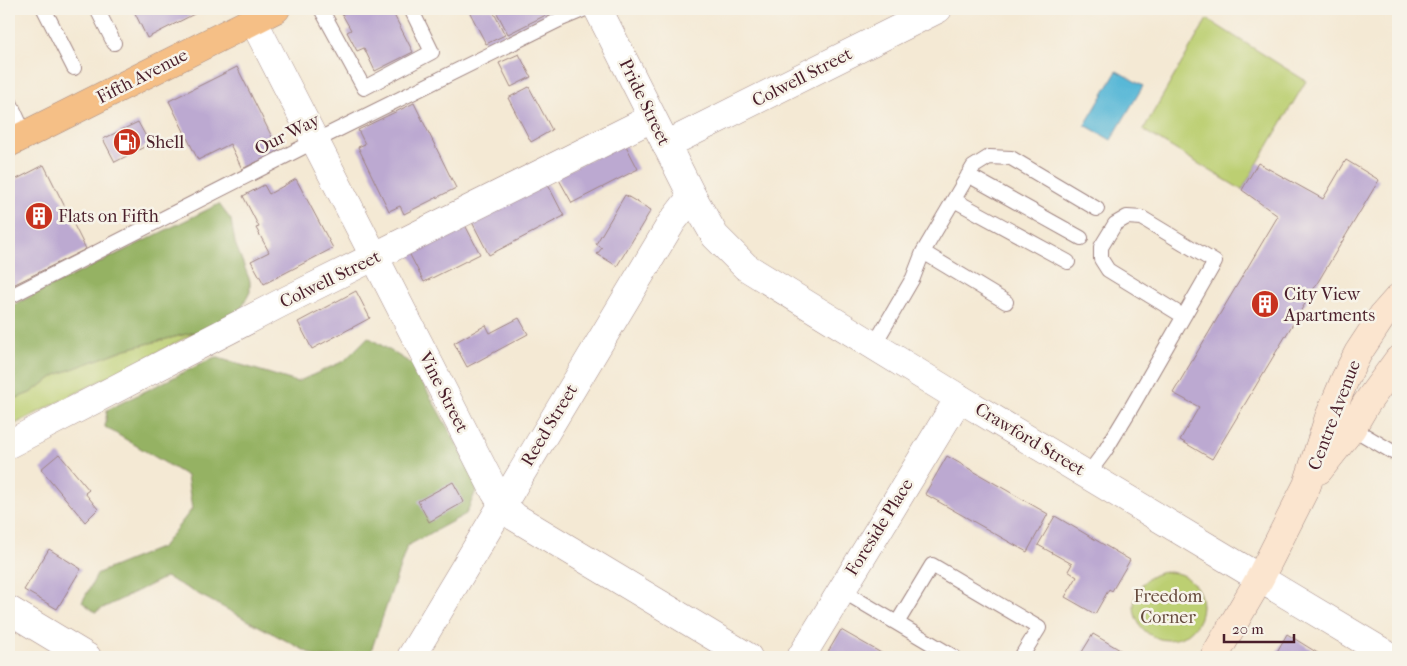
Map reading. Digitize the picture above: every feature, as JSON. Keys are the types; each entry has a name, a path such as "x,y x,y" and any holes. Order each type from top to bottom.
{"main road":[{"name":"Fifth Avenue","path":"17,139 265,15"},
{"name":"Centre Avenue","path":"1214,657 1260,578 1307,485 1329,417 1358,353 1383,315 1398,298"},
{"name":"Centre Avenue","path":"1307,485 1352,428 1366,404 1398,360"}],"street":[{"name":"Pride Street","path":"598,9 692,196"},
{"name":"Colwell Street","path":"666,145 938,9"},
{"name":"Vine Street","path":"265,15 315,141 495,492 504,505 515,517 748,657"},
{"name":"Colwell Street","path":"9,444 159,365 652,118"},
{"name":"Crawford Street","path":"692,196 715,236 746,267 959,398 1391,657"},
{"name":"Reed Street","path":"411,657 504,505 528,460 666,231 692,196"},
{"name":"Foreside Place","path":"801,657 959,398"},
{"path":"9,610 87,657"}],"lane":[{"path":"44,9 74,68"},
{"path":"98,9 114,43"},
{"path":"321,9 364,88 432,52 411,9"},
{"name":"Our Way","path":"9,297 315,141 561,19 585,9"},
{"path":"9,100 17,139"},
{"path":"874,346 968,175 973,167 989,157 1011,158 1097,209"},
{"path":"968,175 1081,238"},
{"path":"954,200 1068,262"},
{"path":"1088,474 1106,450 1215,262 1142,218 1128,218 1115,224 1101,246 1100,259 1108,270 1183,316"},
{"path":"924,252 1006,302"},
{"path":"1352,428 1398,455"},
{"path":"897,623 932,565 1038,628 1021,657"},
{"path":"841,590 954,657"}],"green space":[{"path":"1207,19 1306,81 1242,190 1143,130"},
{"path":"219,204 231,220 235,243 250,281 250,292 241,309 199,331 126,349 56,375 30,393 9,401 9,307"},
{"path":"199,331 9,427 9,401 30,393 56,375 126,349"},
{"path":"368,337 412,364 479,484 466,514 407,546 369,657 317,657 166,577 95,612 82,602 98,573 162,547 192,509 187,476 105,427 107,410 215,357 297,382 344,361"},
{"name":"Freedom Corner","path":"1168,572 1181,575 1192,582 1199,593 1202,606 1199,619 1192,630 1181,637 1168,640 1155,637 1144,630 1137,619 1134,606 1137,593 1144,582 1155,575"}],"water":[{"path":"1117,71 1143,86 1111,140 1085,125"}],"building":[{"path":"133,9 204,9 147,38"},
{"path":"353,9 391,9 413,52 375,71 364,48 357,51 347,32 351,30 342,14"},
{"path":"468,9 492,9 505,35 486,44"},
{"path":"499,9 558,9 508,34 496,11"},
{"path":"519,54 531,77 511,87 499,63"},
{"path":"237,67 279,151 242,169 230,144 198,160 169,101"},
{"path":"529,87 552,130 531,142 508,98"},
{"path":"414,103 456,188 404,214 400,206 389,211 358,147 365,144 358,130"},
{"name":"Shell","path":"138,122 150,144 115,162 103,139"},
{"path":"624,142 638,169 572,203 557,176"},
{"name":"City View Apartments","path":"1346,160 1379,180 1212,459 1180,440 1199,407 1173,393 1278,216 1242,190 1258,163 1323,199"},
{"name":"Flats on Fifth","path":"44,165 86,249 9,287 9,183"},
{"path":"296,179 333,248 264,284 251,261 269,252 256,228 259,227 243,196 264,185 269,194"},
{"path":"547,183 564,216 489,255 472,222"},
{"path":"625,195 651,210 617,266 597,254 602,248 596,244"},
{"path":"464,223 480,254 424,282 408,251"},
{"path":"356,291 370,318 312,349 298,322"},
{"path":"519,318 528,334 467,367 454,343 486,325 490,333"},
{"path":"59,454 89,490 85,493 98,509 85,522 41,469"},
{"path":"947,456 1048,514 1027,552 925,494"},
{"path":"453,482 464,502 429,522 418,501"},
{"path":"1055,516 1130,560 1112,591 1109,589 1095,614 1065,597 1077,577 1068,571 1072,564 1038,545"},
{"path":"49,549 81,569 57,609 24,590"},
{"path":"841,630 876,650 888,657 825,657"},
{"path":"1093,634 1132,657 1079,657"},
{"path":"1287,634 1324,657 1274,657"}],"place":[{"name":"Shell","path":"127,142"},
{"name":"Flats on Fifth","path":"39,216"},
{"name":"City View Apartments","path":"1265,304"}]}
